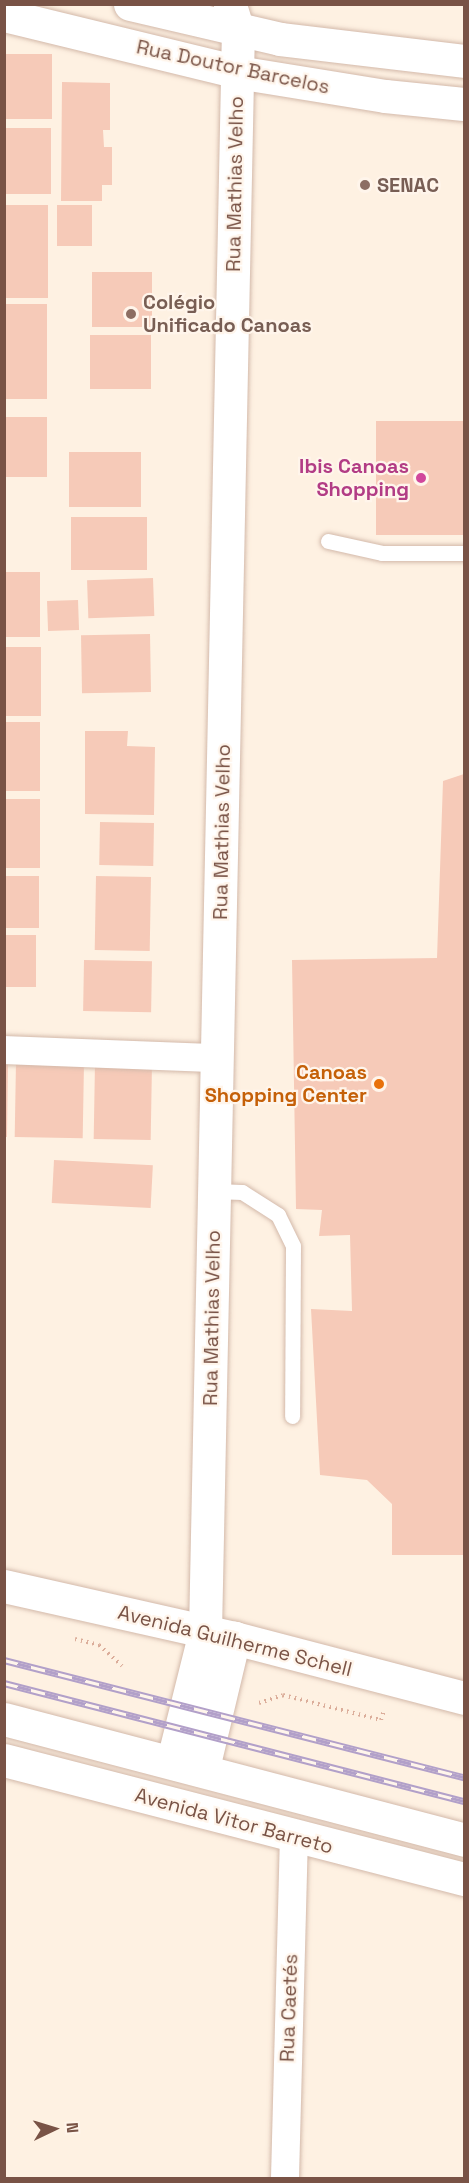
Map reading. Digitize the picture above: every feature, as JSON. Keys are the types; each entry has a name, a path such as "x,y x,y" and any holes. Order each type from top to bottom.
{"main road":[{"name":"Rua Doutor Barcelos","path":"130,4 239,13 465,61"},
{"name":"Rua Mathias Velho","path":"188,1764 219,1635 214,1191 239,13"},
{"name":"Rua Doutor Barcelos","path":"4,15 237,72 385,96 465,104"},
{"name":"Avenida Guilherme Schell","path":"4,1586 219,1635 465,1698"},
{"path":"4,1719 188,1764 465,1840"},
{"name":"Avenida Vitor Barreto","path":"4,1760 294,1837 465,1879"}],"street":[{"path":"4,1050 217,1058"},
{"name":"Rua Caetés","path":"285,2178 294,1837"}],"lane":[{"path":"328,541 382,553 465,553"},
{"path":"214,1191 242,1192 278,1215 293,1246 292,1416"}],"building":[{"path":"4,54 52,54 52,119 4,119"},
{"path":"62,82 110,83 110,130 103,130 104,147 112,147 112,185 102,185 102,201 61,201"},
{"path":"4,128 51,128 51,194 4,194"},
{"path":"4,205 48,205 48,298 4,298"},
{"path":"57,205 92,205 92,246 57,246"},
{"path":"92,272 152,272 152,327 92,327"},
{"path":"4,304 47,304 47,399 4,399"},
{"path":"90,335 151,335 151,389 90,389"},
{"path":"4,417 47,417 47,477 4,477"},
{"name":"Ibis Canoas Shopping","path":"376,421 464,421 464,535 376,535"},
{"path":"69,452 141,452 141,507 69,507"},
{"path":"71,517 147,517 147,570 71,570"},
{"path":"4,572 40,572 40,637 4,637"},
{"path":"153,578 154,616 88,618 87,580"},
{"path":"78,600 79,630 48,631 47,601"},
{"path":"150,634 151,692 82,693 81,635"},
{"path":"4,647 41,647 41,716 4,716"},
{"path":"4,722 40,722 40,791 4,791"},
{"path":"85,731 128,731 127,746 155,747 154,815 85,814"},
{"name":"Canoas Shopping Center","path":"464,774 464,1555 392,1555 392,1504 367,1480 320,1475 311,1309 352,1311 350,1235 319,1236 322,1210 296,1209 292,960 437,958 443,781"},
{"path":"4,799 40,799 40,868 4,868"},
{"path":"100,822 154,823 153,866 99,865"},
{"path":"4,876 39,876 39,928 4,928"},
{"path":"96,876 151,877 150,951 95,950"},
{"path":"4,935 36,935 36,987 4,987"},
{"path":"84,960 152,961 151,1012 83,1011"},
{"path":"5,1061 8,1061 7,1137 5,1137"},
{"path":"16,1062 84,1063 83,1138 15,1137"},
{"path":"95,1063 152,1064 151,1140 94,1139"},
{"path":"54,1160 153,1165 151,1208 52,1203"}],"railway":[{"path":"4,1660 464,1777"},
{"path":"4,1683 464,1801"}],"place":[{"name":"SENAC","path":"365,185"},
{"name":"Colégio Unificado Canoas","path":"131,314"},
{"name":"Ibis Canoas Shopping","path":"421,478"},
{"name":"Canoas Shopping Center","path":"379,1084"}]}
